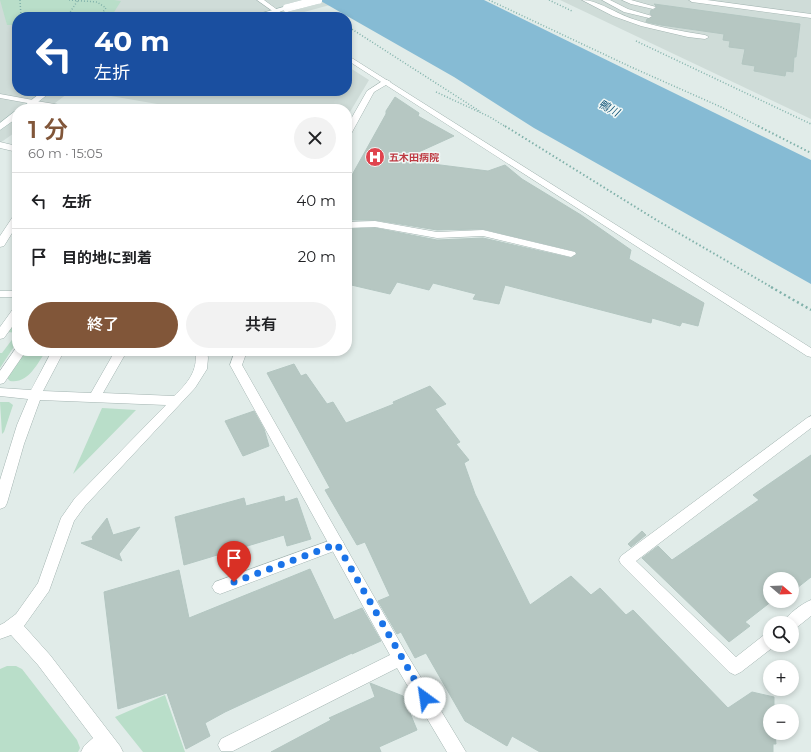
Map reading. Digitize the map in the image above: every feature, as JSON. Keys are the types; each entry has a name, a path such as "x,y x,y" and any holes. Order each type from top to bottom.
{"street":[{"path":"260,0 276,11"},
{"path":"272,12 318,0"},
{"path":"585,0 604,11 641,26 665,32 705,37"},
{"path":"596,0 618,12 650,13"},
{"path":"605,0 626,11 650,13"},
{"path":"616,0 633,8 650,13"},
{"path":"625,0 634,3 650,13"},
{"path":"692,0 810,15"},
{"path":"723,0 810,15"},
{"path":"352,60 811,353"},
{"path":"352,125 371,91 387,82"},
{"path":"0,96 44,104"},
{"path":"30,104 41,96"},
{"path":"0,127 12,118"},
{"path":"0,146 12,148"},
{"path":"352,225 375,224 437,235 483,233 571,254"},
{"path":"0,244 12,225"},
{"path":"0,294 12,294"},
{"path":"0,335 12,319"},
{"path":"0,380 17,356"},
{"path":"0,504 26,417 46,371 55,356"},
{"path":"95,397 118,356"},
{"path":"90,752 109,746 44,660 7,629 32,605 44,586 68,518 80,502 177,401 198,375 202,367 201,356"},
{"path":"239,356 236,365 400,658 457,752"},
{"path":"0,392 35,395 177,401"},
{"path":"763,645 735,667 626,560 810,423"},
{"path":"220,587 337,544"},
{"path":"799,617 811,607"},
{"path":"227,745 400,658"}],"path":[{"path":"20,0 21,12"},
{"path":"69,0 97,2"},
{"path":"70,12 78,0"},
{"path":"92,0 106,8 103,12"},
{"path":"489,0 631,67 721,107 811,153"},
{"path":"549,0 578,13"},
{"path":"352,29 490,118 658,221 811,310"},
{"path":"634,40 811,124"},
{"path":"435,92 490,118"}],"shaded area":[{"path":"0,0 348,0 304,12 12,12 12,96 64,96 54,104 12,104 12,135 0,143"},
{"path":"560,0 811,0 811,119"},
{"path":"352,69 369,80 352,109 352,104 157,104 111,96 352,96"}],"green space":[{"path":"0,0 121,1 114,12 12,12 12,25 7,25"},
{"path":"12,327 12,332 8,332"},
{"path":"12,340 12,350 0,368 0,353 2,353"},
{"path":"22,356 43,356 27,376 16,381 10,381 7,378"},
{"path":"0,402 9,402 13,405 2,434"},
{"path":"102,408 136,410 73,474"},
{"path":"7,666 16,666 22,669 77,740 80,748 78,752 0,752 0,669"},
{"path":"165,695 185,752 143,752 115,717"}],"water":[{"name":"鴨川","path":"319,0 484,0 811,160 811,284 534,128 454,77 352,19 352,12 340,12"}],"building":[{"path":"654,4 800,24 793,72 786,71 785,76 754,71 755,66 742,64 745,49 729,47 730,41 723,40 724,34 646,22 647,19 653,16 650,14 651,10 654,10 657,7"},
{"path":"395,97 419,113 418,116 454,136 401,160 488,171 505,165 522,179 581,215 631,250 629,259 704,303 698,326 682,322 680,326 652,318 651,323 505,285 499,304 473,299 476,294 433,283 429,290 397,282 390,294 352,285 352,229 375,228 437,240 483,238 571,258 577,254 575,251 483,229 437,230 375,220 352,220 352,175 386,114 386,111"},
{"path":"294,364 301,376 306,374 327,404 333,402 346,423 394,404 393,402 430,386 446,404 435,409 460,442 456,444 469,460 464,463 475,494 530,605 571,576 591,595 600,588 626,615 633,610 728,708 752,692 763,694 763,696 774,697 774,704 763,704 763,740 776,740 776,744 773,744 773,752 540,752 512,736 507,746 465,721 426,653 415,658 401,632 397,634 378,601 390,596 365,542 357,545 325,490 330,488 267,373"},
{"path":"254,411 264,429 269,446 243,456 225,421"},
{"path":"811,455 811,577 799,586 799,572 763,572 763,608 745,622 750,626 729,642 642,558 658,546 672,560 759,500 753,495"},
{"path":"284,496 285,502 297,498 311,539 287,546 284,535 184,565 175,517 244,498 246,506"},
{"path":"107,518 113,535 140,527 119,554 122,561 81,543 93,540 92,537"},
{"path":"642,531 646,535 631,547 628,544"},
{"path":"310,569 334,620 362,608 381,641 225,712 205,723 210,736 186,749 167,693 118,709 104,592 179,570 189,618"},
{"path":"370,683 403,696 417,730 379,747 381,752 271,752 331,720 329,718 375,697"}],"place":[{"name":"五木田病院","path":"375,157"}],"route":[{"path":"234,582 337,544 400,658 425,698"}]}
